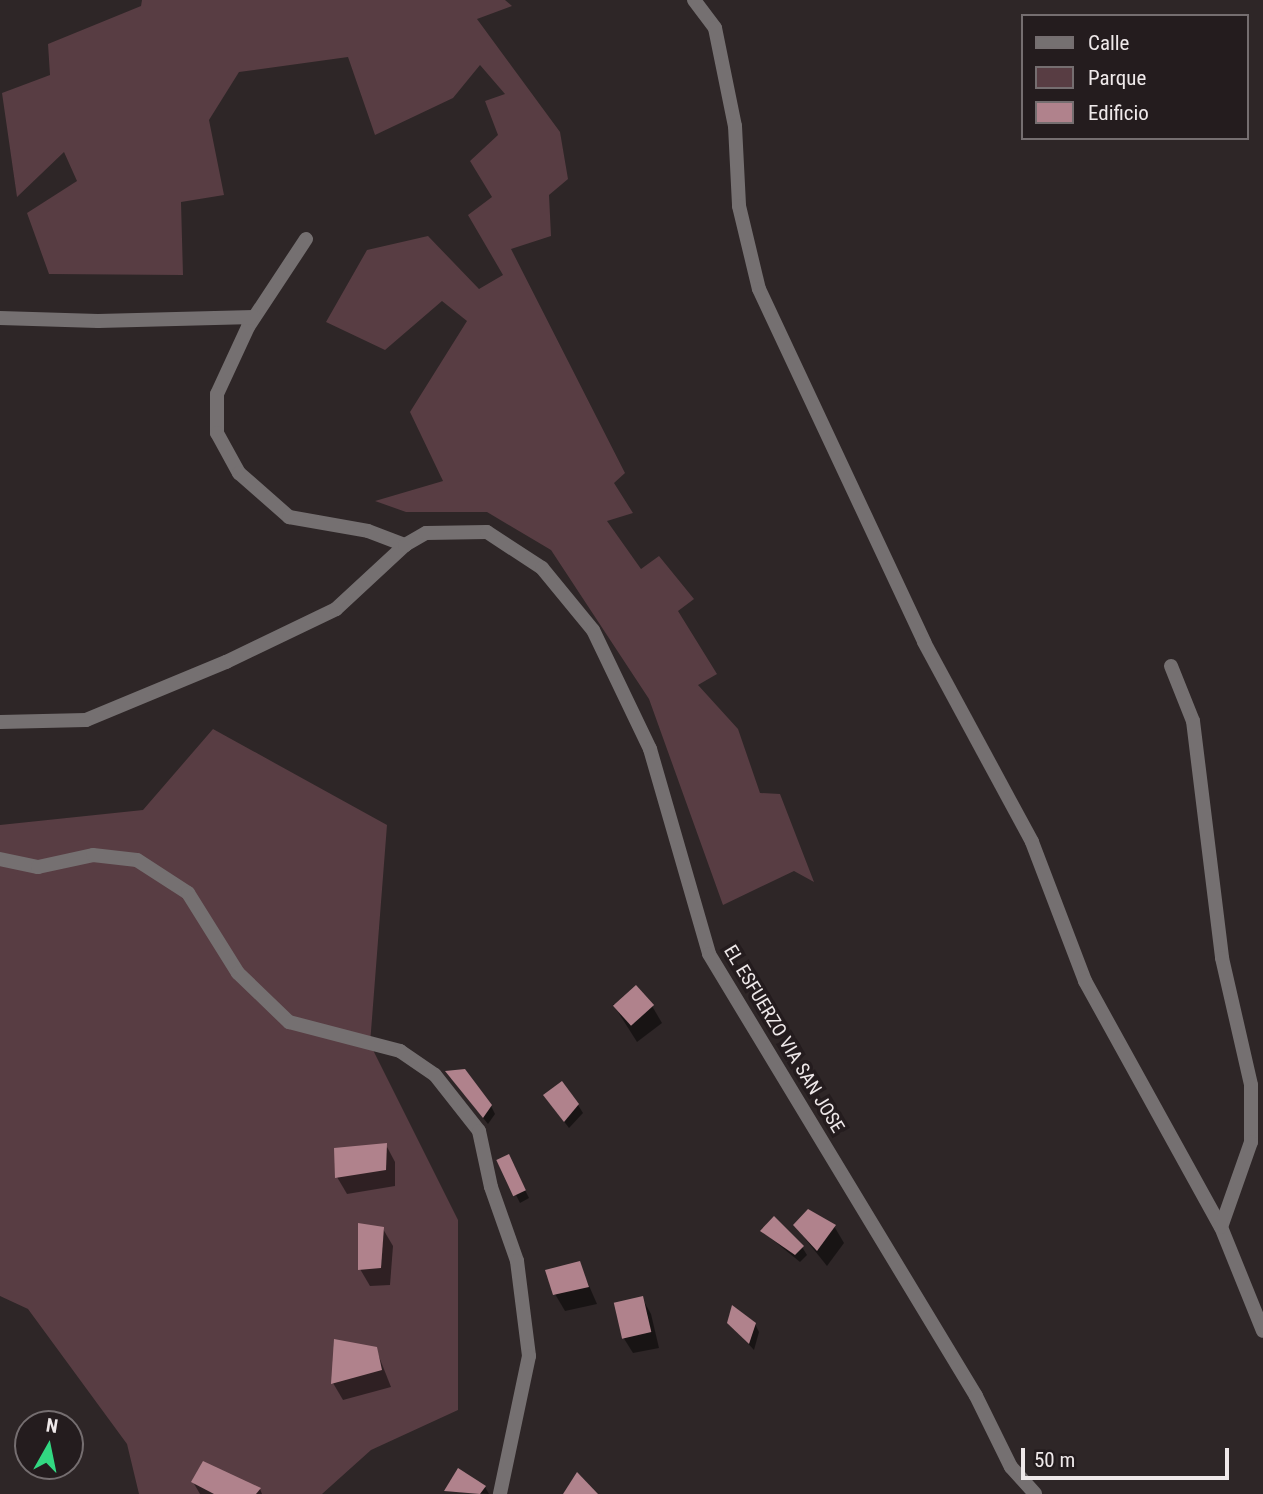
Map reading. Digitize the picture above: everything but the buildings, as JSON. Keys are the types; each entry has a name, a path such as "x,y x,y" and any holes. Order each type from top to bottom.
{"street":[{"path":"694,0 715,28 735,126 739,206 759,289 924,642 1032,842 1085,981 1221,1227 1263,1331"},
{"path":"0,722 86,720 226,662 336,609 405,545 368,531 289,517 239,472 217,432 217,394 254,317 306,239"},
{"path":"0,318 254,317"},
{"name":"EL ESFUERZO VIA SAN JOSE","path":"405,545 426,533 487,532 542,568 593,630 650,749 709,954 976,1396 1011,1467 1035,1494"},
{"path":"1171,666 1193,721 1223,958 1251,1085 1251,1142 1221,1227"},
{"path":"0,859 38,867 93,855 137,860 188,892 238,973 289,1022 400,1051 435,1075 450,1094 479,1131 491,1188 517,1261 526,1329 529,1356 500,1494"}],"green space":[{"path":"142,0 505,0 512,6 477,19 560,132 568,179 549,195 551,236 511,249 625,473 614,483 633,513 607,521 641,569 659,556 694,599 678,611 717,674 698,685 738,729 760,793 780,794 814,882 794,871 723,905 649,699 551,550 487,512 406,512 375,501 443,481 410,412 467,321 442,301 385,350 326,322 367,250 428,236 479,289 503,275 468,215 492,197 470,161 498,135 485,101 505,94 480,65 453,98 375,135 348,57 239,72 209,120 224,195 181,202 183,275 49,274 27,213 77,181 64,152 17,197 2,93 50,75 48,44 141,6"},
{"path":"213,729 387,825 370,1044 458,1220 458,1410 371,1450 322,1494 139,1494 127,1444 28,1309 0,1296 0,825 143,810"}]}
